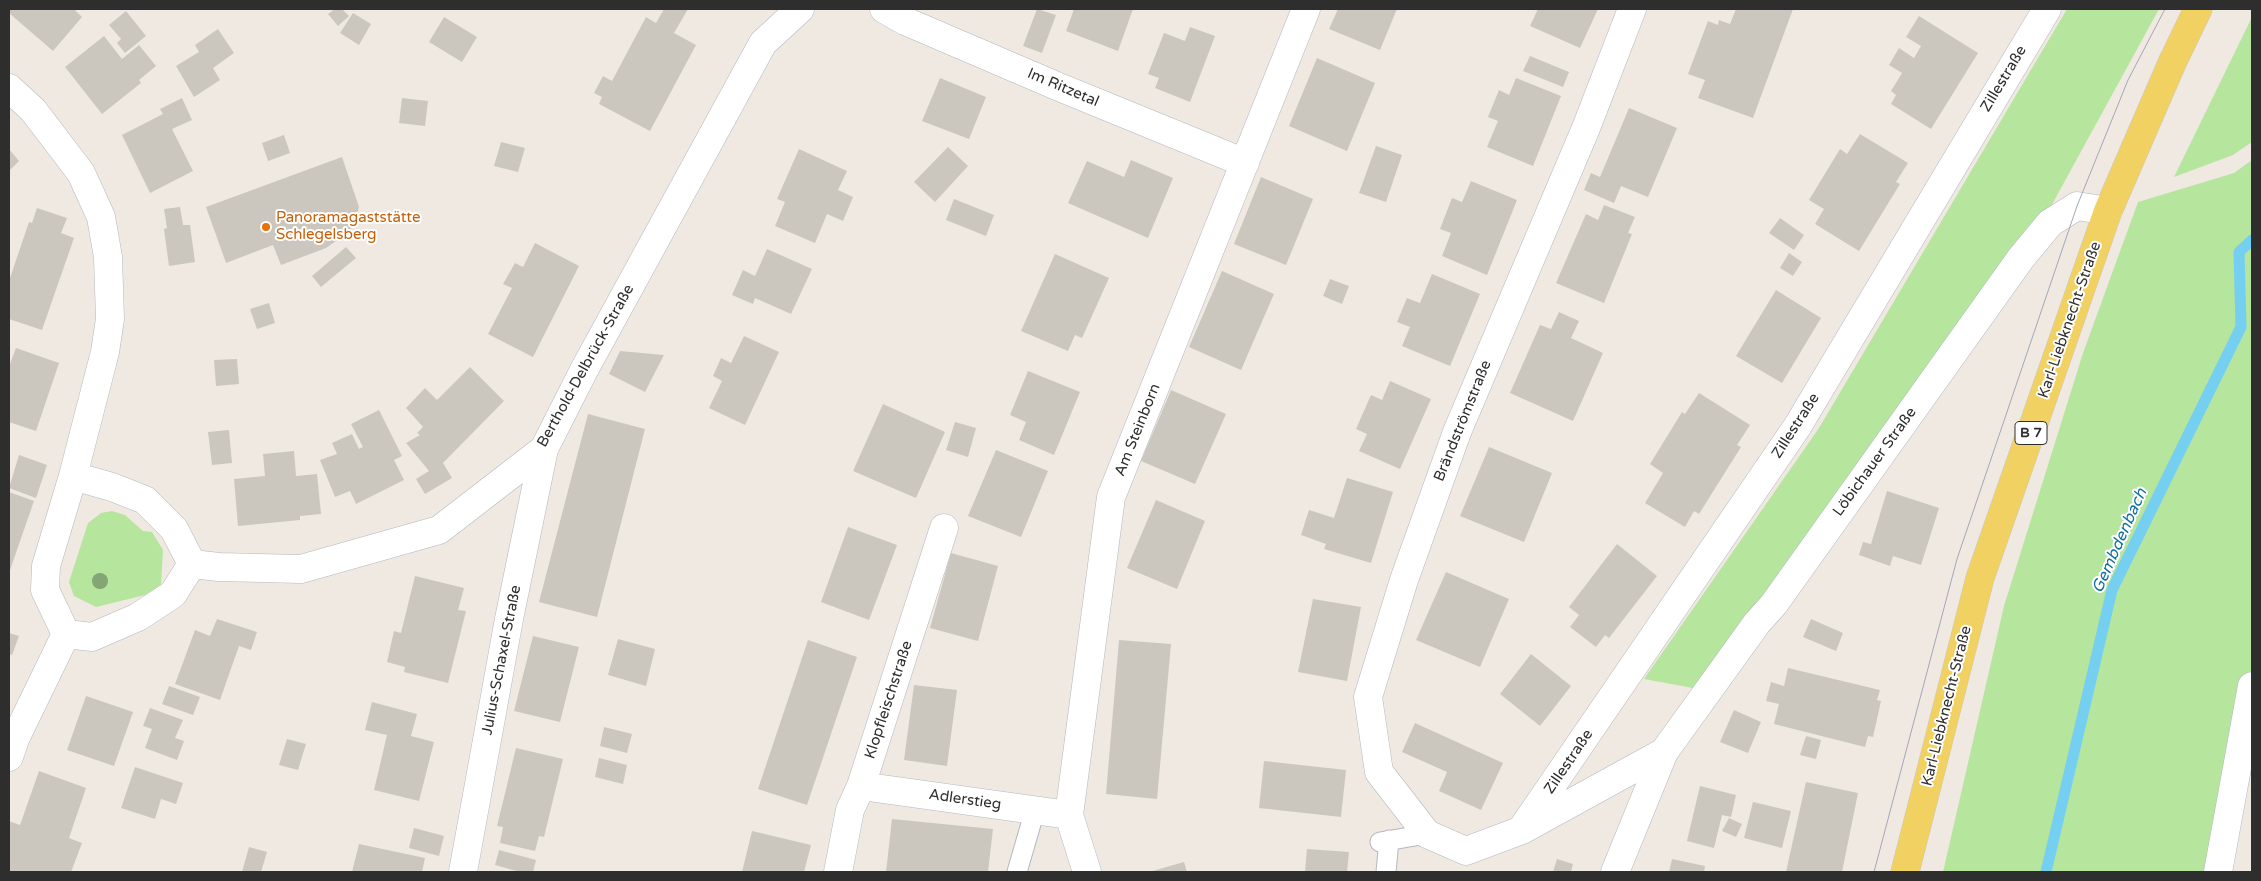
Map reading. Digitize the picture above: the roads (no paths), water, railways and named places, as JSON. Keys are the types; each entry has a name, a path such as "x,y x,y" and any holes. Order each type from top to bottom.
{"main road":[{"name":"Karl-Liebknecht-Straße","path":"1905,872 1980,578 2108,211 2172,63 2198,9"}],"street":[{"name":"Berthold-Delbrück-Straße","path":"192,564 220,567 301,569 439,530 544,448 588,362 763,43 800,9"},
{"name":"Im Ritzetal","path":"884,9 905,21 1040,79 1245,163"},
{"name":"Am Steinborn","path":"1087,872 1069,815 1111,497 1306,9"},
{"name":"Brändströmstraße","path":"1427,834 1379,772 1368,697 1404,580 1457,432 1586,128 1632,9"},
{"name":"Zillestraße","path":"1522,830 1797,427 2047,9"},
{"path":"9,88 33,110 81,174 101,217 108,258 110,318 105,352 46,566 45,590 66,634"},
{"name":"Löbichauer Straße","path":"1615,872 1664,752 1757,623 1774,604 2021,258 2050,223 2077,206 2108,211"},
{"name":"Julius-Schaxel-Straße","path":"463,872 509,619 544,448"},
{"path":"66,634 92,636 138,617 174,594 192,564 174,528 145,500 112,487 72,476"},
{"name":"Klopfleischstraße","path":"838,872 850,810 862,786 944,528"},
{"path":"9,756 15,739 66,634"},
{"path":"2218,872 2252,686"},
{"name":"Löbichauer Straße","path":"1427,834 1466,851 1522,830 1664,752"},
{"name":"Adlerstieg","path":"862,786 1069,815"}],"lane":[{"path":"1017,872 1035,810"},
{"path":"1386,872 1384,841 1427,834"}],"waterway":[{"name":"Gembdenbach","path":"2046,872 2112,590 2241,327 2239,252 2252,240"}],"tram line":[{"path":"1874,872 1957,559 2077,206 2128,80 2165,9"}],"place":[{"name":"Panoramagaststätte Schlegelsberg","path":"266,227"}]}
